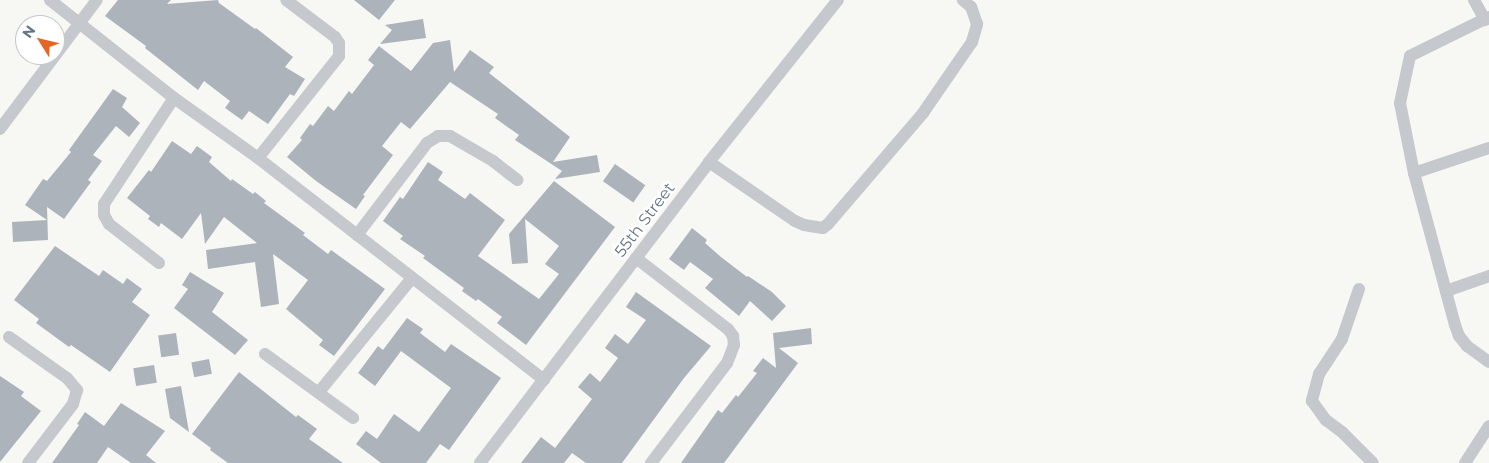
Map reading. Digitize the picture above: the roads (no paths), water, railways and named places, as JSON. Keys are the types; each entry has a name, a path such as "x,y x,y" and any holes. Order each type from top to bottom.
{"street":[{"path":"50,0 174,98 258,158 544,380"},
{"path":"0,129 97,0"},
{"path":"258,158 339,56 339,43 335,37 286,0"},
{"name":"55th Street","path":"480,463 710,162 838,0"},
{"path":"710,162 795,221 804,225 823,228 923,113 972,42 978,24 971,8 963,0"},
{"path":"1474,0 1487,18 1410,56 1400,103 1414,173 1459,336 1467,346 1489,362"},
{"path":"159,263 109,224 104,215 104,204 174,98"},
{"path":"357,235 427,143 438,136 450,136 493,162 517,180"},
{"path":"1414,173 1489,148"},
{"path":"636,258 728,328 733,336 734,345 727,363 651,463"},
{"path":"1446,291 1489,276"},
{"path":"319,392 412,278"},
{"path":"1359,288 1342,339 1318,374 1312,401 1326,420 1373,463"},
{"path":"9,336 67,378 77,390 73,404 28,463"},
{"path":"265,354 353,418"},
{"path":"1465,463 1489,426"}]}
